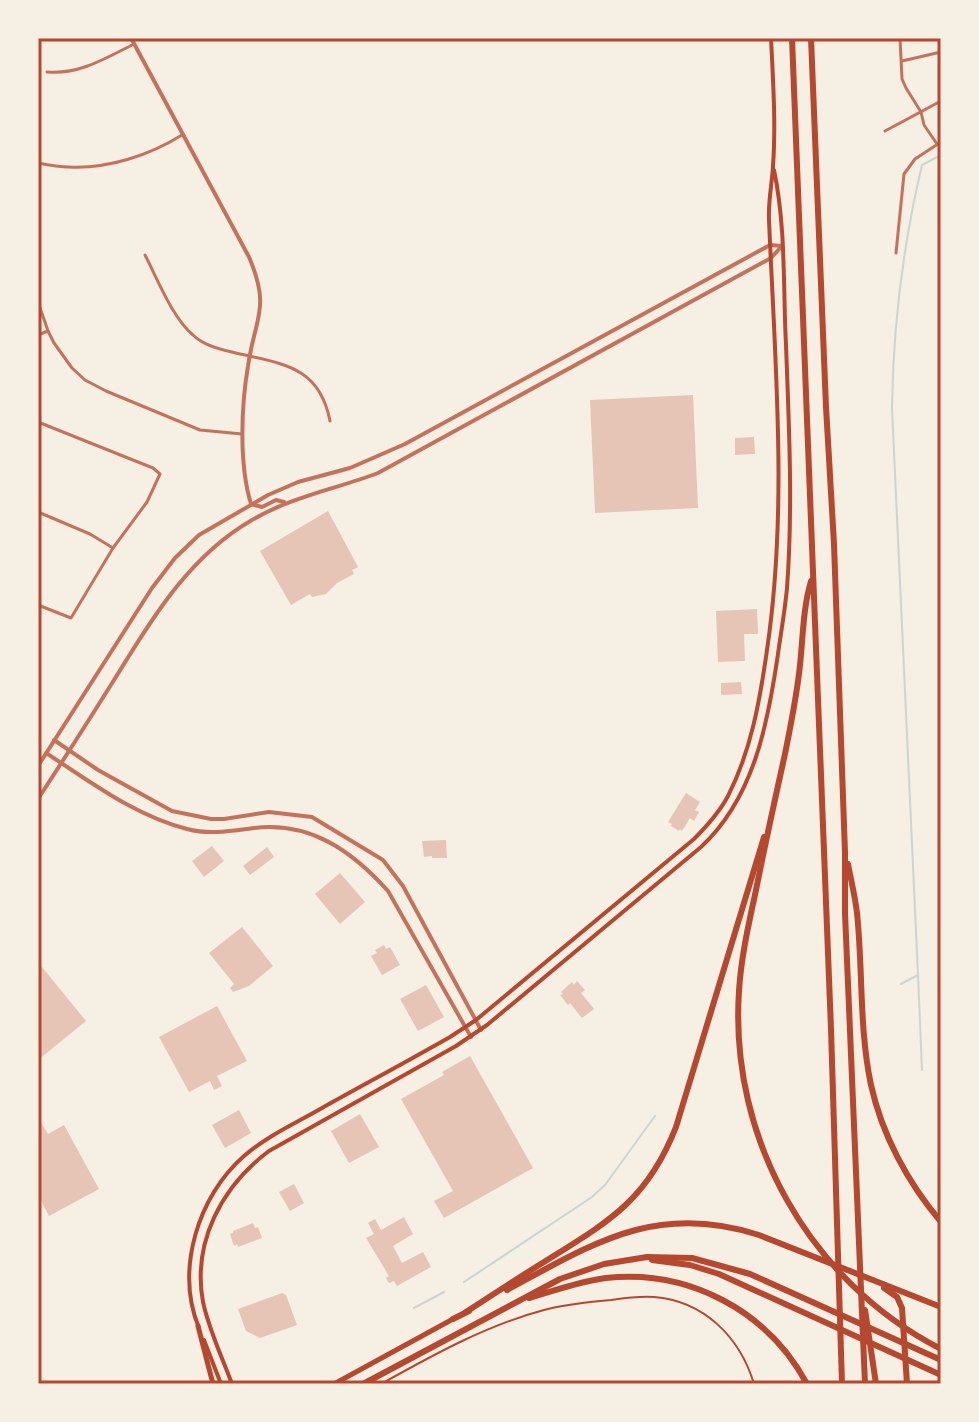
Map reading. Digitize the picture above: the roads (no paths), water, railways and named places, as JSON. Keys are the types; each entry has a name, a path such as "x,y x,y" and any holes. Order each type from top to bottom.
{"highway":[{"path":"792,38 842,1384"},
{"path":"811,38 834,544 845,913 865,1384"},
{"path":"813,574 805,600 794,712 740,975 738,1034 744,1080 754,1125 770,1167 790,1208 820,1251 885,1314 941,1349"},
{"path":"466,1312 614,1217 638,1194 657,1167 676,1127 774,803"},
{"path":"845,853 857,916 864,1028 872,1089 884,1128 902,1165 941,1222"},
{"path":"453,1319 596,1243 640,1228 668,1223 699,1223 745,1230 941,1307"},
{"path":"633,1258 705,1269 941,1375"},
{"path":"363,1384 574,1273 633,1258 692,1258 750,1274 941,1360"},
{"path":"863,1277 899,1299 907,1384"},
{"path":"514,1303 609,1278 651,1278 683,1284 719,1298 751,1318 785,1350 807,1384"},
{"path":"861,1291 876,1384"}],"main road":[{"path":"213,1384 190,1287 190,1265 204,1211 228,1172 272,1136 476,1020 694,839 717,813 737,776 759,706 776,587 778,437 769,195 773,167 771,38"},
{"path":"232,1384 207,1317 201,1286 203,1255 214,1215 245,1171 269,1151 481,1030 710,839 733,811 747,780 770,708 788,572 789,437 782,246 773,167"},
{"path":"334,1384 453,1319"},
{"path":"198,1326 221,1384"}],"street":[{"path":"131,38 256,275 262,304 249,356 243,435 244,479 251,504"},
{"path":"896,253 904,174 915,159 939,143 924,125 921,112 902,79 900,38"},
{"path":"47,72 65,73 84,68 134,44"},
{"path":"900,61 941,52"},
{"path":"885,131 941,101"},
{"path":"38,163 68,167 109,164 142,154 182,135"},
{"path":"38,766 122,633 175,558 199,535 251,504 298,482 350,468 405,444 770,245 782,246"},
{"path":"38,799 153,617 186,574 237,529 287,503 378,473 771,258 782,246"},
{"path":"145,255 178,316 193,336 219,349 285,364 305,375 319,390 330,421"},
{"path":"38,302 61,355 85,380 200,430 243,435"},
{"path":"38,335 48,331"},
{"path":"38,422 153,468 160,474 147,502 113,548 71,618 38,605"},
{"path":"251,504 262,507 276,500 287,503"},
{"path":"38,512 90,534 113,548"},
{"path":"54,740 98,770 172,811 211,819 269,812 312,817 383,860 403,886 481,1030"},
{"path":"46,753 150,817 185,829 202,833 269,827 299,829 344,850 369,870 388,891 471,1037"}],"waterway":[{"path":"901,984 918,975 892,408 894,347 904,255 922,165 941,155"},
{"path":"918,975 922,1070"},
{"path":"464,1282 592,1197 605,1185 655,1116"},
{"path":"414,1308 444,1292"}]}
